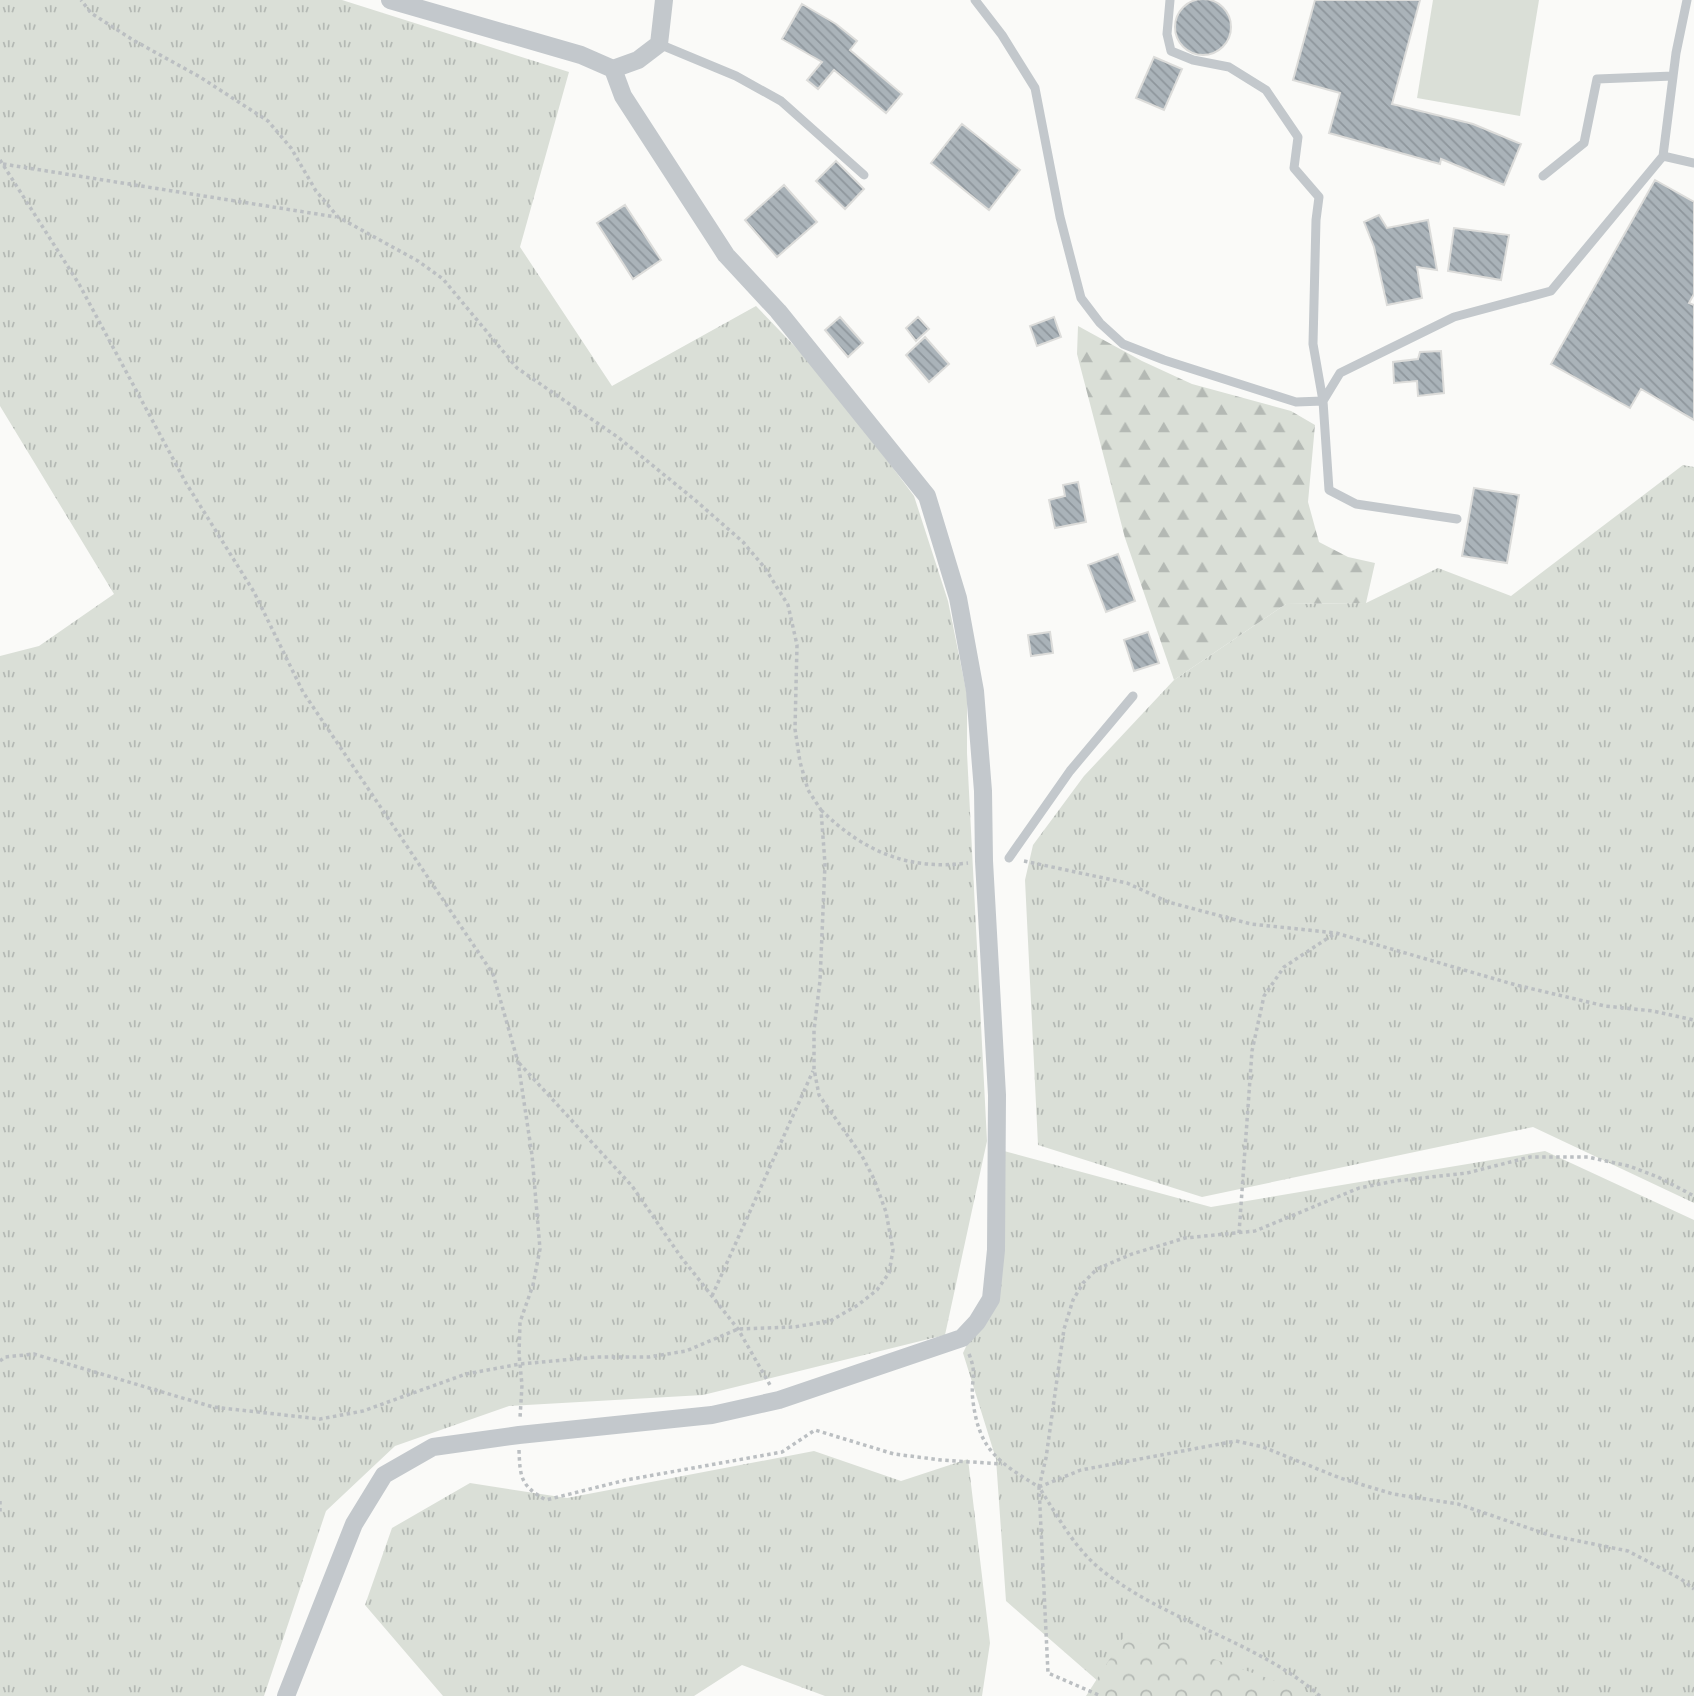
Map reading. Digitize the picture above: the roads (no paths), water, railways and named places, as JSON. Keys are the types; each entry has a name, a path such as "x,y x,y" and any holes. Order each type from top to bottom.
{"street":[{"path":"390,0 581,55 613,69 638,60 659,44 664,0"},
{"path":"286,1696 354,1524 384,1475 433,1447 519,1435 712,1415 779,1400 962,1338 977,1322 991,1299 996,1250 997,1095 984,860 983,791 975,691 958,598 927,496 778,311 726,255 623,96 613,69"}],"lane":[{"path":"975,0 1002,35 1035,88 1060,217 1081,298 1100,323 1123,344 1164,360 1296,402 1323,401"},
{"path":"1170,0 1167,34 1171,51 1193,60 1229,67 1266,90 1298,137 1294,168 1320,197 1316,220 1313,344 1323,401 1329,490 1356,504 1457,519"},
{"path":"1323,401 1340,373 1454,317 1551,291 1663,156 1673,76 1687,0"},
{"path":"659,44 736,76 781,101 864,175"},
{"path":"1544,176 1584,143 1597,79 1673,76"},
{"path":"1663,156 1694,163"},
{"path":"1009,858 1070,771 1133,696"}]}
